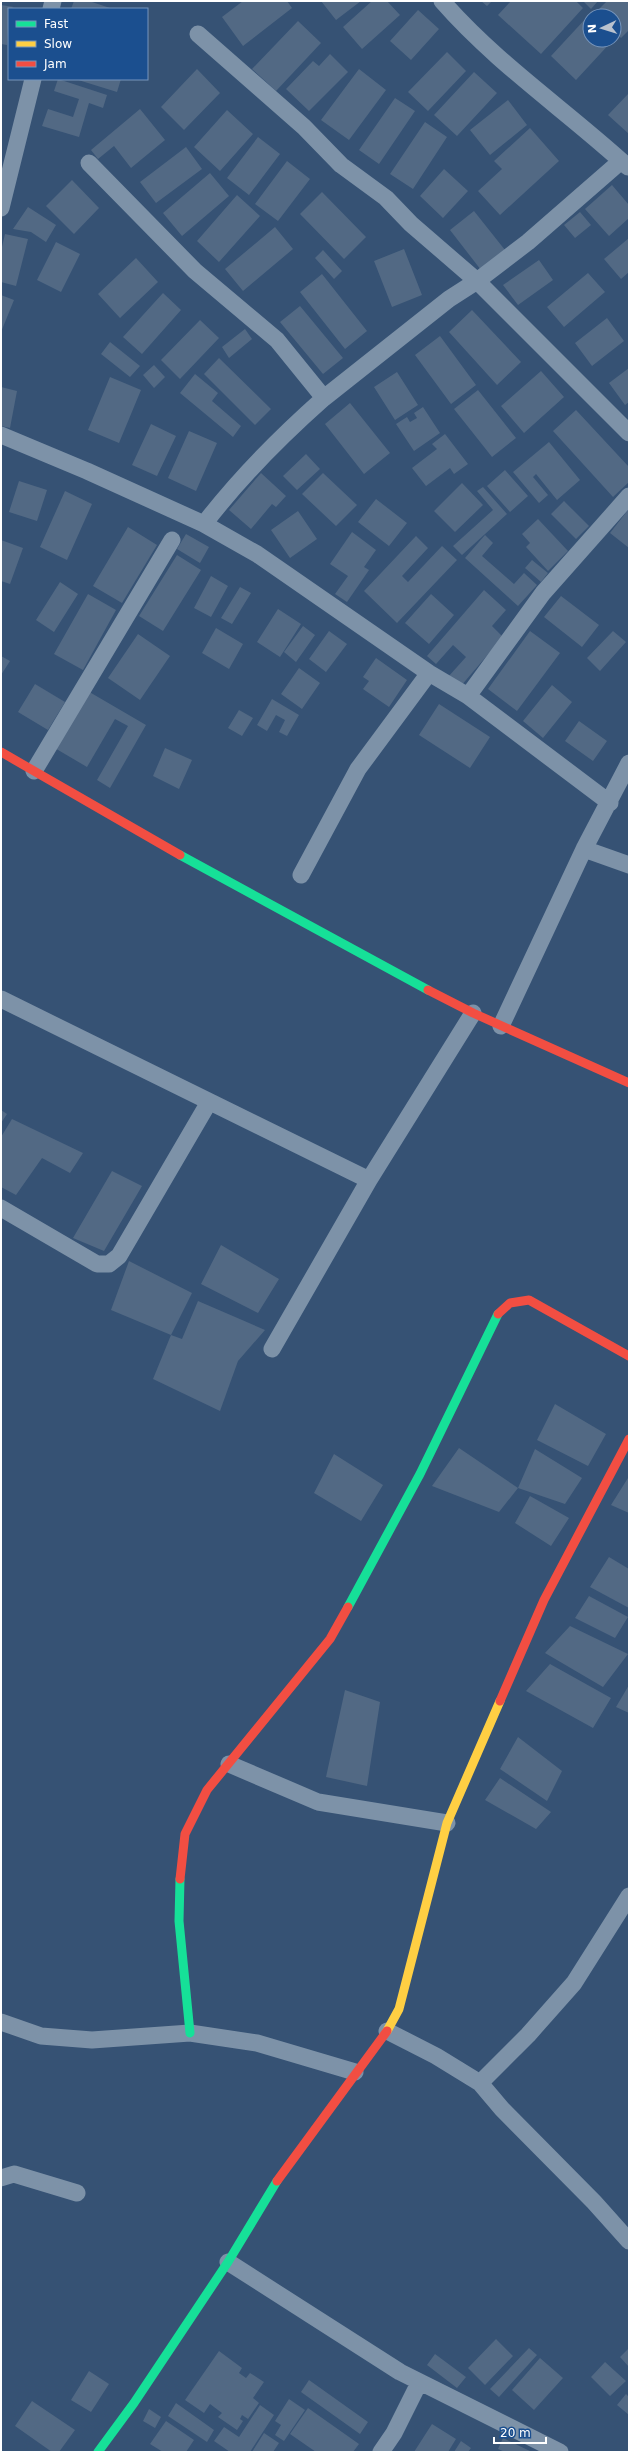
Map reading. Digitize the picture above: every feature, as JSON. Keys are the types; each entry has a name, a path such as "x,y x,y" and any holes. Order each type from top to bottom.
{"street":[{"path":"204,524 227,493 265,451 324,398 449,299 477,281 528,242 625,164 541,96 490,49 442,1"},
{"path":"198,34 304,127 341,165 386,198 411,224 477,281 629,433"},
{"path":"1,208 33,80"},
{"path":"89,163 195,271 277,340 324,398"},
{"path":"1,436 87,471 204,524 257,554 429,673 468,696 610,803"},
{"path":"468,696 543,593 629,496"},
{"path":"34,771 172,540"},
{"path":"301,875 358,769 429,673"},
{"path":"1,752 149,838 472,1013 629,1083"},
{"path":"500,1026 584,849 610,803 629,763"},
{"path":"584,849 629,865"},
{"path":"1,999 369,1180"},
{"path":"272,1349 369,1180 472,1013"},
{"path":"1,1208 97,1264 109,1264 119,1256 140,1224 210,1102"},
{"path":"190,2033 178,1921 180,1872 185,1834 207,1790 330,1639 365,1580 420,1474 477,1352 504,1305 515,1301 529,1300 629,1356"},
{"path":"98,2452 134,2403 228,2262 273,2186 355,2072 387,2031 399,2009 447,1823 544,1600 629,1439"},
{"path":"229,1764 318,1802 447,1823"},
{"path":"480,2083 528,2035 574,1983 629,1896"},
{"path":"1,2022 41,2036 92,2040 190,2033 257,2043 355,2072"},
{"path":"387,2031 436,2056 480,2083 502,2109 594,2202 629,2241"},
{"path":"1,2178 14,2174 77,2193"},
{"path":"228,2262 419,2383 560,2452"},
{"path":"381,2452 394,2433 419,2383"}],"building":[{"path":"74,1 89,1 110,8 71,8"},
{"path":"243,1 287,1 292,8 243,46 222,17"},
{"path":"321,1 361,1 336,20"},
{"path":"372,1 387,1 400,15 362,49 343,27"},
{"path":"481,1 492,1 487,6"},
{"path":"511,1 576,1 583,8 541,54 498,15"},
{"path":"583,1 598,1 592,8"},
{"path":"607,1 629,1 629,30 622,37 622,8 600,8"},
{"path":"1,5 14,7 8,8 7,45 1,44"},
{"path":"418,10 439,29 411,60 390,41"},
{"path":"298,21 321,43 276,91 252,69"},
{"path":"582,22 582,48 606,48 576,80 551,56"},
{"path":"447,52 466,71 428,111 408,92"},
{"path":"330,54 348,72 309,111 286,89 313,61 319,66"},
{"path":"197,69 220,93 184,130 161,107"},
{"path":"359,69 386,90 349,140 321,120"},
{"path":"474,72 497,93 457,136 434,115"},
{"path":"58,80 61,80 107,95 103,108 89,103 79,137 42,126 48,109 73,117 79,99 54,91"},
{"path":"78,80 121,80 117,92"},
{"path":"629,93 629,134 608,115"},
{"path":"395,98 415,111 379,164 359,150"},
{"path":"508,100 527,125 490,155 470,130"},
{"path":"140,109 165,140 131,168 114,146 98,159 91,150"},
{"path":"227,110 253,134 220,171 194,147"},
{"path":"425,122 447,137 413,189 390,174"},
{"path":"530,128 559,161 500,215 478,191 502,169 494,161"},
{"path":"258,137 280,154 249,195 227,178"},
{"path":"186,147 202,169 156,203 140,182"},
{"path":"287,161 310,179 278,221 255,204"},
{"path":"444,169 468,191 443,218 420,196"},
{"path":"210,173 229,196 182,236 163,213"},
{"path":"72,180 99,208 74,234 46,206"},
{"path":"612,185 629,205 629,218 609,236 585,209"},
{"path":"322,192 366,237 344,259 300,214"},
{"path":"237,195 260,216 219,262 197,241"},
{"path":"28,207 56,225 46,242 31,232 13,229"},
{"path":"474,211 505,250 481,270 450,230"},
{"path":"580,212 591,225 575,238 564,225"},
{"path":"275,227 293,249 243,291 225,269"},
{"path":"5,234 28,239 16,286 1,282 1,251"},
{"path":"629,238 629,272 621,279 604,259"},
{"path":"56,242 80,254 61,292 37,280"},
{"path":"404,249 422,295 392,307 374,261"},
{"path":"323,250 342,271 334,279 315,258"},
{"path":"136,258 158,282 120,318 98,294"},
{"path":"539,260 553,280 518,305 503,285"},
{"path":"588,273 605,292 564,327 547,307"},
{"path":"322,274 367,331 345,349 300,292"},
{"path":"163,293 181,310 142,354 123,337"},
{"path":"1,295 14,300 1,332"},
{"path":"300,306 343,358 323,374 280,322"},
{"path":"472,310 521,362 497,385 449,332"},
{"path":"607,318 624,341 592,366 575,343"},
{"path":"200,320 219,338 180,379 161,360"},
{"path":"245,329 252,339 229,358 222,347"},
{"path":"440,336 476,385 451,404 415,355"},
{"path":"110,342 140,366 130,377 101,354"},
{"path":"219,358 271,409 255,425 204,374"},
{"path":"154,365 165,377 154,388 143,375"},
{"path":"629,368 629,402 625,405 609,383"},
{"path":"541,371 564,397 524,433 501,406"},
{"path":"397,372 418,405 395,420 374,387"},
{"path":"195,374 218,393 212,401 241,426 233,437 180,393"},
{"path":"110,377 141,390 119,443 88,430"},
{"path":"1,387 17,391 10,428 1,426"},
{"path":"478,390 516,438 492,457 454,409"},
{"path":"350,403 390,453 364,474 325,424"},
{"path":"423,407 440,433 414,451 396,424 407,417 410,422 417,418 414,413"},
{"path":"576,410 629,467 629,482 613,497 553,431"},
{"path":"151,424 176,436 157,476 132,465"},
{"path":"189,431 217,443 196,491 168,478"},
{"path":"445,434 468,464 454,474 450,468 426,486 412,468 437,449 432,444"},
{"path":"549,442 580,480 557,500 536,474 533,477 548,495 539,503 513,472"},
{"path":"306,454 320,469 297,490 283,476"},
{"path":"505,470 528,496 510,512 487,486"},
{"path":"261,473 286,496 276,507 272,504 251,529 229,510"},
{"path":"323,473 357,505 336,526 302,494"},
{"path":"19,481 47,490 37,521 9,512"},
{"path":"462,483 483,505 455,532 434,511"},
{"path":"483,487 507,514 462,555 453,546 493,510 477,491"},
{"path":"65,491 92,504 67,560 40,547"},
{"path":"376,499 407,523 389,546 358,522"},
{"path":"564,501 589,526 576,539 551,514"},
{"path":"628,510 629,512 629,548 610,533"},
{"path":"298,511 317,539 290,558 271,530"},
{"path":"538,519 568,551 548,571 526,547 530,543 522,534"},
{"path":"128,527 157,545 122,603 93,586"},
{"path":"352,532 376,550 364,567 369,570 347,602 335,594 348,576 330,564"},
{"path":"186,534 209,547 200,563 177,549"},
{"path":"485,535 493,543 482,556 514,584 524,573 537,585 518,606 465,558"},
{"path":"416,536 428,548 402,576 408,582 442,546 457,560 397,623 364,591"},
{"path":"1,540 23,548 10,584 1,581"},
{"path":"177,555 201,570 163,631 139,616"},
{"path":"532,560 548,573 541,582 525,568"},
{"path":"211,576 228,586 211,617 194,608"},
{"path":"60,582 78,594 54,632 36,620"},
{"path":"240,587 251,593 232,624 221,618"},
{"path":"484,590 506,610 492,626 503,637 460,687 448,677 466,657 453,645 436,664 427,656"},
{"path":"88,594 116,610 83,670 54,654"},
{"path":"431,594 454,615 429,644 405,623"},
{"path":"561,596 599,625 582,647 544,617"},
{"path":"278,609 301,624 280,657 257,642"},
{"path":"303,626 315,635 296,662 284,652"},
{"path":"216,628 243,644 229,669 202,653"},
{"path":"329,631 347,644 326,672 309,659"},
{"path":"530,631 560,653 517,711 488,689"},
{"path":"613,631 626,642 600,671 587,658"},
{"path":"138,634 170,656 140,700 108,678"},
{"path":"1,656 10,661 1,675"},
{"path":"376,658 407,680 389,707 363,689 369,681 363,677"},
{"path":"299,668 320,683 302,709 281,694"},
{"path":"35,684 65,702 48,730 18,712"},
{"path":"552,685 572,702 543,738 523,721"},
{"path":"86,690 146,725 110,788 97,780 128,726 115,719 87,767 53,747"},
{"path":"272,699 299,715 287,736 279,732 285,720 276,715 267,731 257,725"},
{"path":"439,704 490,737 470,768 419,735"},
{"path":"239,710 253,718 242,736 228,728"},
{"path":"579,721 607,741 593,761 565,741"},
{"path":"165,748 192,760 179,789 153,776"},
{"path":"1,1110 7,1114 1,1123"},
{"path":"12,1119 83,1153 70,1173 42,1158 16,1195 1,1187 1,1137"},
{"path":"112,1171 142,1186 104,1251 73,1238"},
{"path":"221,1245 279,1279 258,1313 201,1284"},
{"path":"129,1261 192,1293 171,1335 111,1310"},
{"path":"198,1301 265,1330 238,1361 220,1411 153,1379 171,1335 182,1339"},
{"path":"555,1404 606,1434 588,1466 537,1440"},
{"path":"459,1448 518,1488 499,1512 432,1486"},
{"path":"535,1449 582,1478 565,1504 518,1488"},
{"path":"334,1454 383,1485 361,1521 314,1493"},
{"path":"629,1478 629,1513 611,1505"},
{"path":"530,1496 569,1518 551,1546 515,1523"},
{"path":"609,1557 629,1569 629,1608 590,1587"},
{"path":"589,1596 628,1617 615,1638 575,1618"},
{"path":"570,1626 628,1654 603,1687 545,1653"},
{"path":"550,1664 611,1698 593,1728 526,1691"},
{"path":"629,1685 629,1713 616,1707"},
{"path":"345,1690 380,1702 367,1786 326,1777"},
{"path":"518,1737 562,1771 547,1801 500,1769"},
{"path":"500,1778 551,1812 536,1829 485,1800"},
{"path":"496,2339 513,2356 485,2385 468,2368"},
{"path":"529,2348 537,2355 499,2397 490,2389"},
{"path":"629,2348 629,2367 620,2357"},
{"path":"219,2351 242,2368 239,2373 246,2378 250,2373 264,2382 253,2398 259,2403 248,2419 242,2415 240,2419 243,2421 237,2430 218,2417 222,2413 210,2404 204,2413 185,2400"},
{"path":"435,2354 466,2377 457,2388 427,2365"},
{"path":"540,2358 563,2378 534,2410 512,2390"},
{"path":"605,2362 626,2381 610,2396 591,2377"},
{"path":"89,2371 109,2384 91,2412 71,2400"},
{"path":"309,2380 368,2422 360,2434 301,2392"},
{"path":"626,2394 629,2397 629,2415 617,2405"},
{"path":"289,2399 305,2410 284,2441 275,2435 281,2425 275,2421"},
{"path":"32,2401 75,2430 59,2452 52,2452 15,2426"},
{"path":"176,2403 214,2430 207,2442 168,2416"},
{"path":"260,2405 274,2415 250,2452 230,2452 214,2441 224,2427 239,2437"},
{"path":"308,2408 359,2444 353,2452 316,2452 290,2434"},
{"path":"149,2409 161,2417 155,2428 143,2421"},
{"path":"166,2421 194,2440 186,2452 163,2452 150,2444"},
{"path":"432,2424 456,2439 448,2452 414,2452"},
{"path":"264,2433 279,2443 273,2452 252,2452"},
{"path":"503,2438 532,2452 505,2452 498,2449"},
{"path":"461,2441 471,2448 468,2452 454,2452"}],"traffic: fast":[{"path":"180,855 428,990"},
{"path":"348,1607 420,1474 498,1314"},
{"path":"180,1879 179,1921 190,2033"},
{"path":"98,2452 134,2403 228,2262 277,2181"}],"traffic: slow":[{"path":"387,2031 399,2009 447,1823 500,1701"}],"traffic: jam":[{"path":"1,752 180,855"},
{"path":"428,990 473,1013 629,1083"},
{"path":"498,1314 510,1303 529,1300 629,1356"},
{"path":"500,1701 544,1600 629,1439"},
{"path":"180,1879 185,1834 207,1790 330,1639 348,1607"},
{"path":"277,2181 387,2031"}]}
